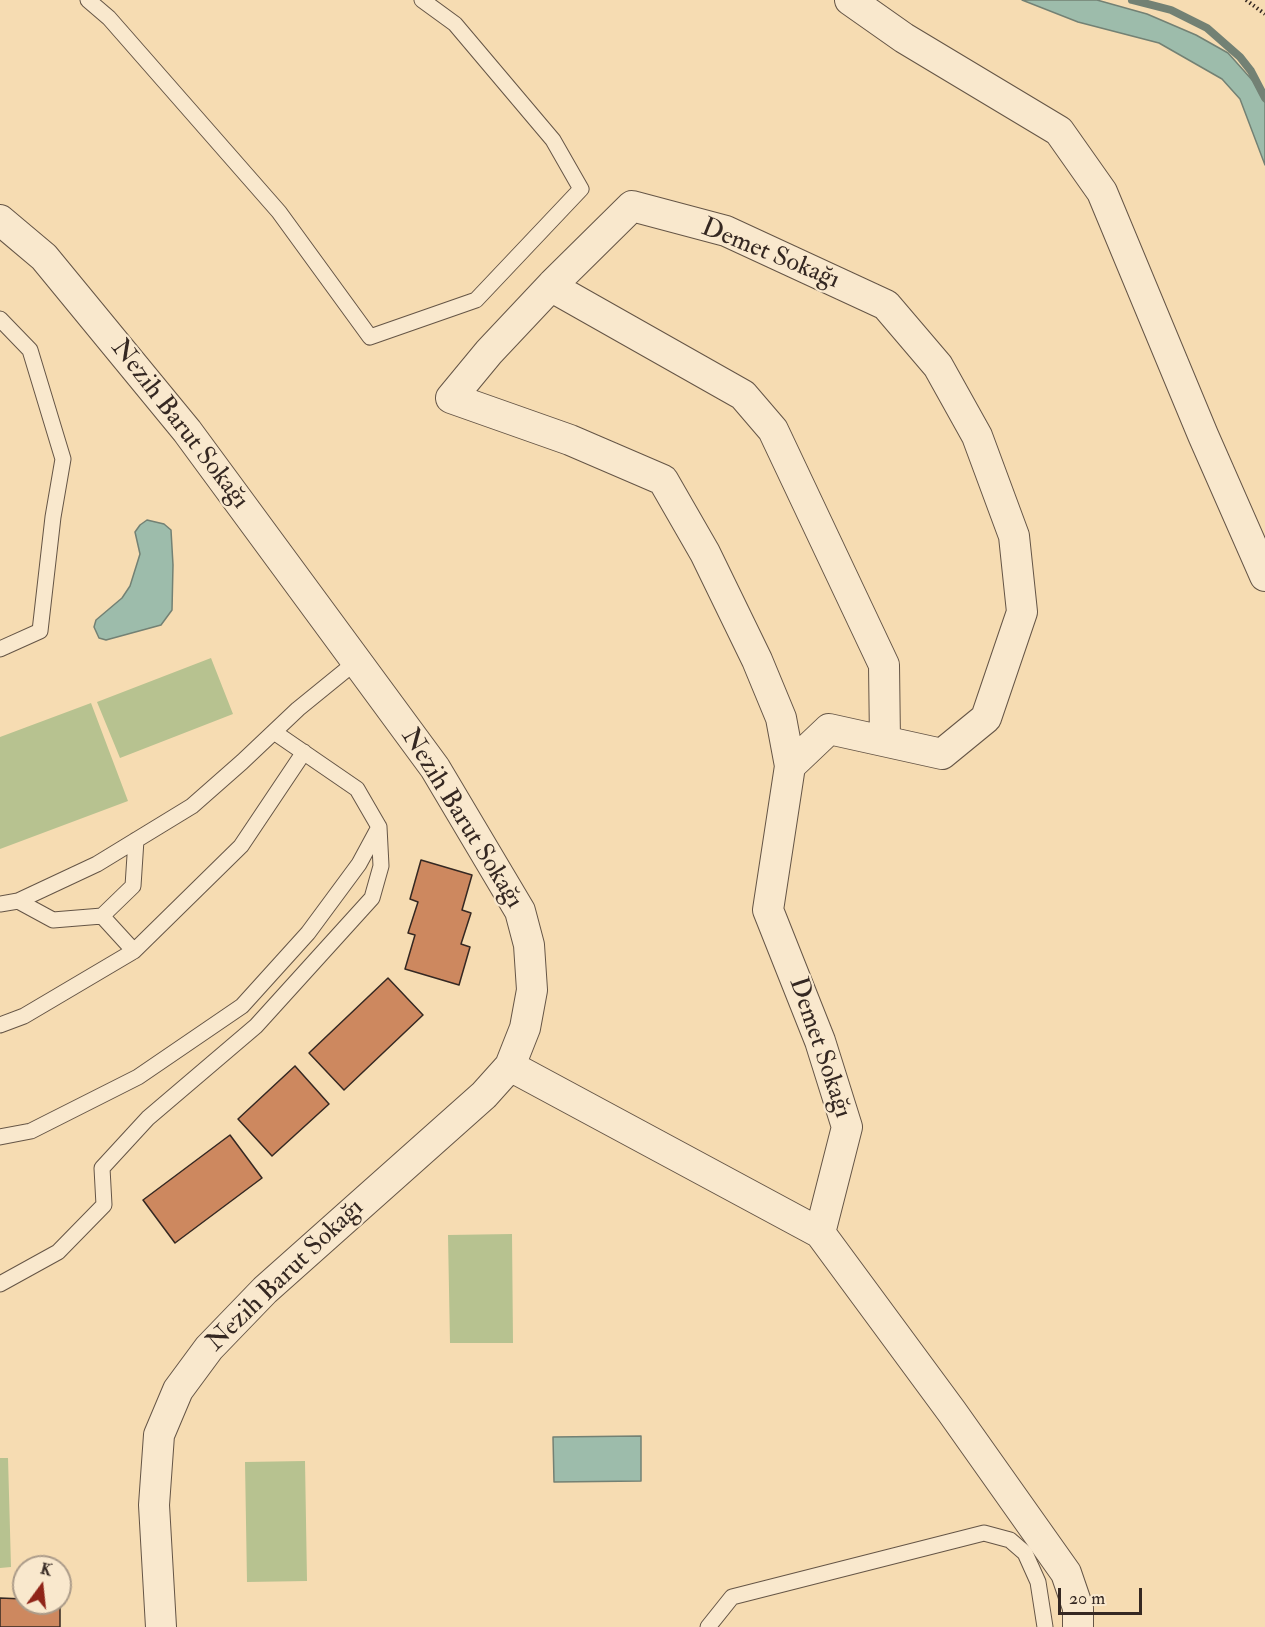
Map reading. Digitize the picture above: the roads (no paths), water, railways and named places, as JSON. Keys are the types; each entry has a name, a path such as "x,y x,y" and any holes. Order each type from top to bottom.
{"street":[{"path":"850,0 904,38 1059,131 1102,192 1203,435 1265,576"},
{"name":"Demet Sokağı","path":"790,766 829,729 942,754 986,718 1023,612 1014,536 977,436 938,366 886,305 726,231 632,206 553,284 489,352 451,398 570,440 663,480 705,553 757,660 781,717 790,766 768,910 820,1041 847,1126 820,1233"},
{"name":"Nezih Barut Sokağı","path":"0,220 44,256 187,431 357,661 435,768 520,911 529,945 532,990 525,1029 510,1066 484,1095 265,1290 209,1348 178,1390 159,1435 154,1505 161,1627"},
{"path":"553,284 552,287 743,395 773,430 885,665 885,741"},
{"path":"510,1066 820,1233 952,1412 1066,1573 1078,1608 1078,1627"}],"lane":[{"path":"88,0 109,18 279,212 370,337 476,300 581,189 553,140 463,33 455,24 422,0"},
{"path":"0,318 30,350 63,459 53,517 40,631 0,649"},
{"path":"0,904 18,901 97,864 192,806 298,709 357,661"},
{"path":"0,1284 58,1252 104,1205 102,1168 148,1118 256,1026 372,898 381,866 379,828 357,789 274,732"},
{"path":"0,1025 24,1016 134,951 241,846 304,752"},
{"path":"0,1137 31,1131 138,1077 242,1006 309,933 359,864 379,828"},
{"path":"18,901 53,921 102,916 133,886 136,840"},
{"path":"102,916 134,951"},
{"path":"708,1627 732,1597 984,1533 1010,1540 1025,1553 1038,1582 1045,1627"}],"waterway":[{"path":"1132,0 1171,10 1207,28 1240,57 1251,71 1265,98"}]}
